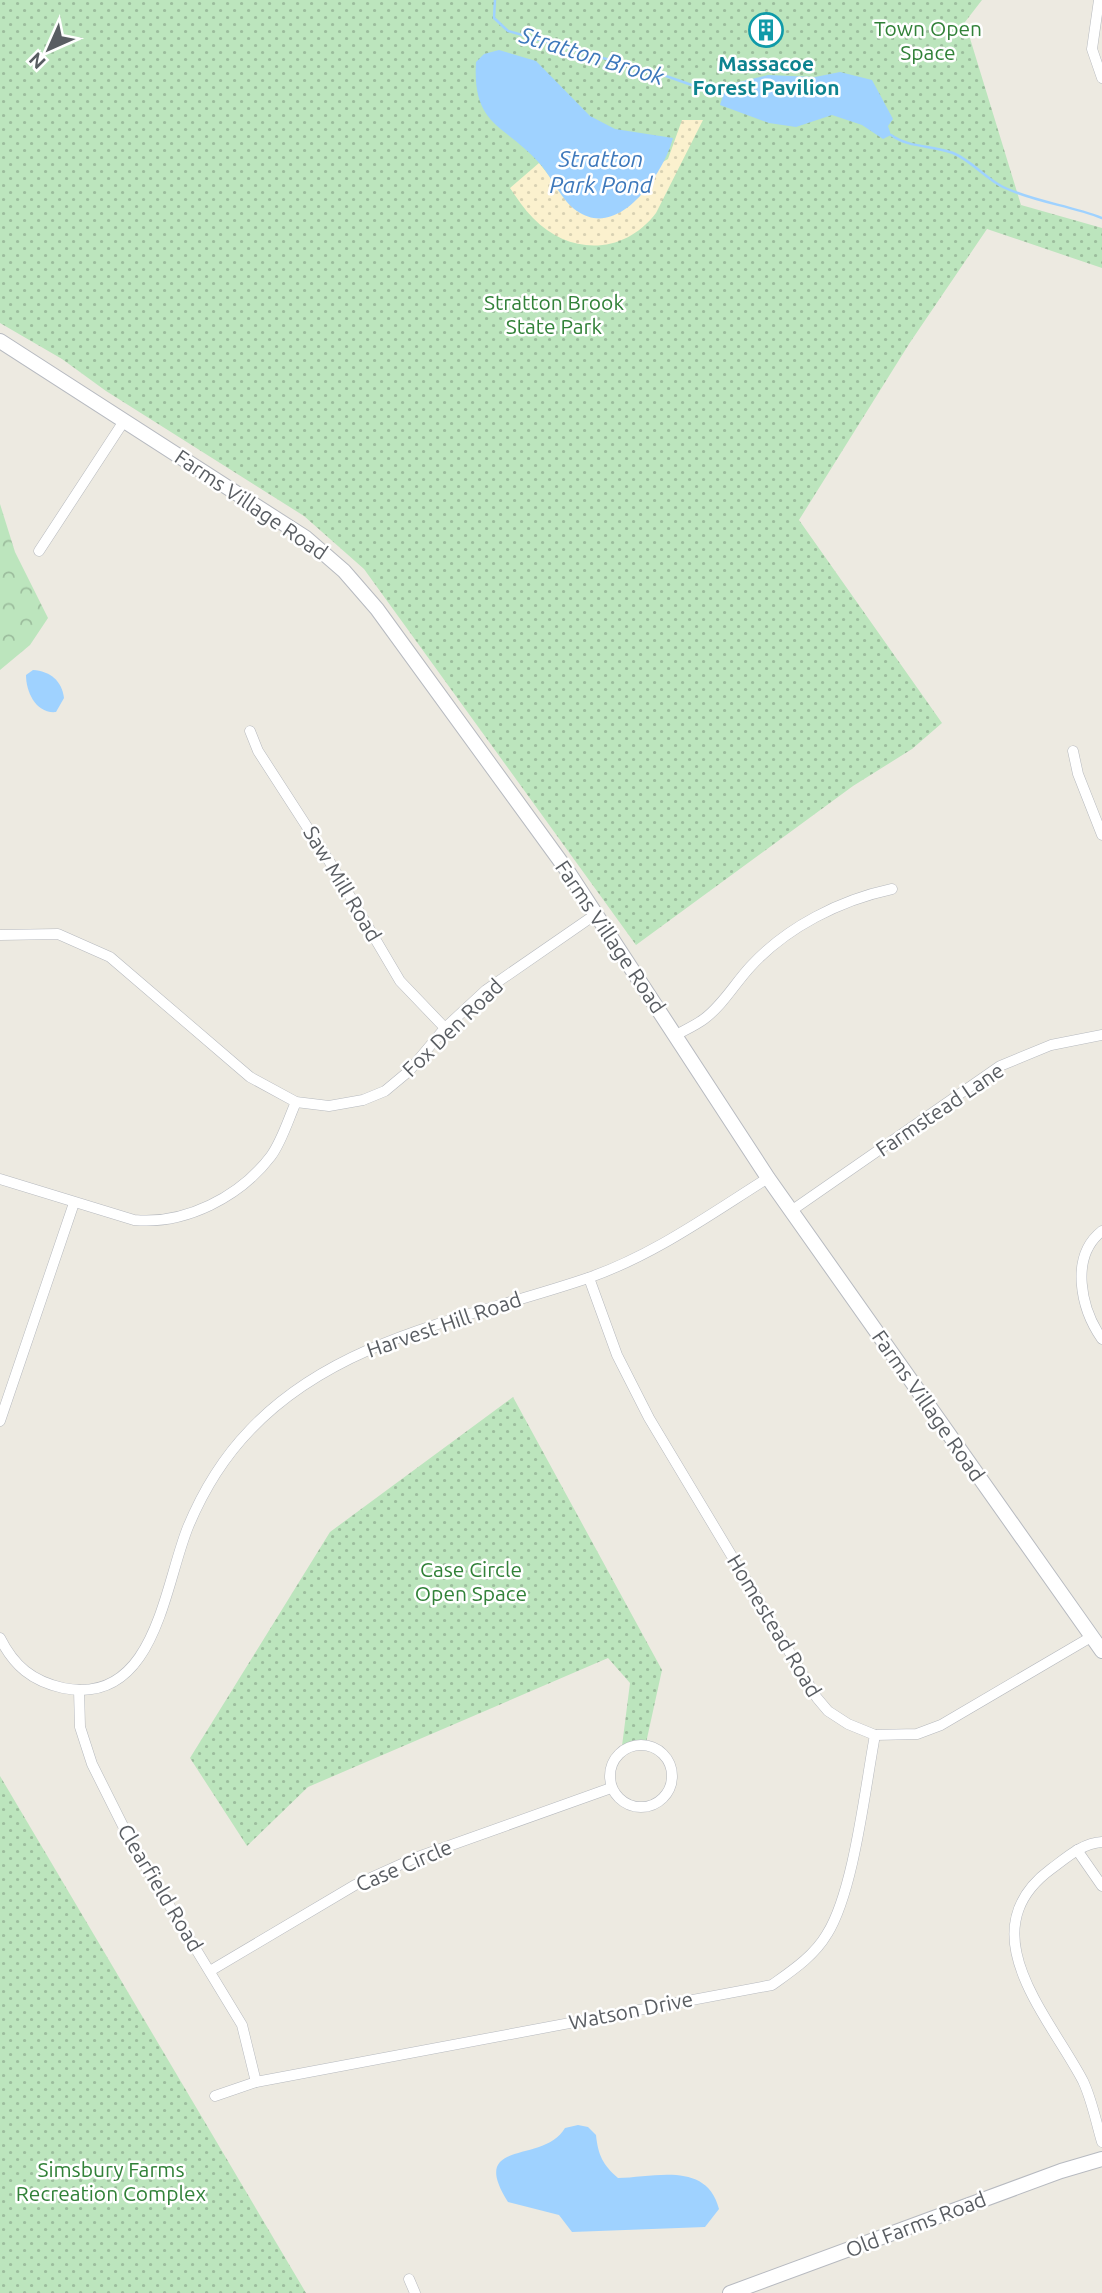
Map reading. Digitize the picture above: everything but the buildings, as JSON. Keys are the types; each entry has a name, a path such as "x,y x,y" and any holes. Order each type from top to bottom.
{"main road":[{"name":"Farms Village Road","path":"0,341 295,530 344,571 377,609 596,914 768,1178 1102,1651"},
{"name":"Old Farms Road","path":"730,2293 1061,2171 1102,2159"}],"street":[{"path":"1099,0 1100,21 1092,49 1102,78"},
{"path":"39,551 124,421"},
{"name":"Saw Mill Road","path":"250,731 258,751 331,863 400,982 445,1028"},
{"path":"1073,751 1077,774 1102,835"},
{"path":"676,1035 705,1018 752,964 786,935 824,912 868,894 892,889"},
{"name":"Fox Den Road","path":"0,936 58,934 110,957 250,1077 296,1102 329,1106 363,1100 385,1091 410,1071 445,1028 486,990 596,914"},
{"name":"Farmstead Lane","path":"791,1211 1000,1066 1051,1045 1102,1035"},
{"path":"0,1179 134,1220 153,1222 220,1201 242,1187 273,1154 296,1102"},
{"name":"Harvest Hill Road","path":"0,1638 12,1660 26,1674 45,1684 79,1690 99,1687 117,1679 129,1671 143,1655 153,1634 187,1529 206,1487 248,1431 278,1402 323,1371 400,1337 589,1278 668,1242 768,1178"},
{"path":"0,1421 74,1203"},
{"path":"1102,1231 1096,1236 1081,1268 1080,1288 1102,1339"},
{"name":"Homestead Road","path":"589,1278 617,1355 649,1418 805,1679 828,1711 875,1735 917,1734 935,1728 1091,1637"},
{"name":"Clearfield Road","path":"79,1690 80,1727 92,1764 132,1844 242,2025 256,2082"},
{"name":"Watson Drive","path":"215,2096 256,2082 772,1985 804,1962 827,1934 840,1908 875,1735"},
{"path":"649,1745 666,1757 671,1767 670,1788 656,1804 635,1807 617,1797 611,1788 609,1778 614,1759 628,1747 649,1745"},
{"name":"Case Circle","path":"210,1971 355,1885 415,1858 611,1788"},
{"path":"1102,1842 1077,1850 1032,1885 1014,1920 1012,1938 1021,1973 1085,2085 1102,2142"},
{"path":"1077,1850 1102,1886"},
{"path":"409,2279 415,2293"}],"green space":[{"name":"Stratton Brook State Park","path":"0,0 982,0 965,22 1021,205 1102,228 1102,268 987,229 909,344 799,520 942,723 912,749 853,786 636,945 364,569 304,516 106,391 62,359 0,323"},
{"path":"0,504 15,552 48,618 30,645 0,670"},
{"name":"Case Circle Open Space","path":"513,1397 662,1670 646,1743 633,1741 622,1746 630,1683 608,1658 308,1787 247,1846 190,1758 330,1532"},
{"name":"Simsbury Farms Recreation Complex","path":"0,1776 306,2293 0,2293"}],"sand":[{"path":"682,120 703,120 656,213 643,227 613,243 596,246 563,239 533,218 510,188 539,163 577,211 668,159"}],"water":[{"name":"Stratton Park Pond","path":"499,50 536,61 590,116 615,129 673,138 650,184 624,210 609,217 593,218 577,211 541,165 486,113 476,84 476,62 484,54"},
{"path":"840,72 872,80 893,119 888,126 891,135 883,139 862,125 832,115 796,127 769,123 720,105 725,89 731,84 768,75 815,77"},
{"path":"33,670 50,675 61,687 64,698 56,712 49,712 38,706 30,695 26,675"},
{"path":"578,2125 588,2127 596,2135 602,2159 618,2178 678,2175 692,2178 713,2194 719,2209 705,2227 572,2232 559,2215 508,2202 498,2182 497,2168 502,2160 541,2146 555,2139 565,2128"}],"waterway":[{"name":"Stratton Brook","path":"495,0 494,18 508,31 666,76 723,96"},
{"name":"Stratton Brook","path":"891,135 905,142 953,153 996,183 1015,192 1102,218"}],"place":[{"name":"Massacoe Forest Pavilion","path":"766,30"}],"park label":[{"name":"Town Open Space","path":"928,41"}]}
